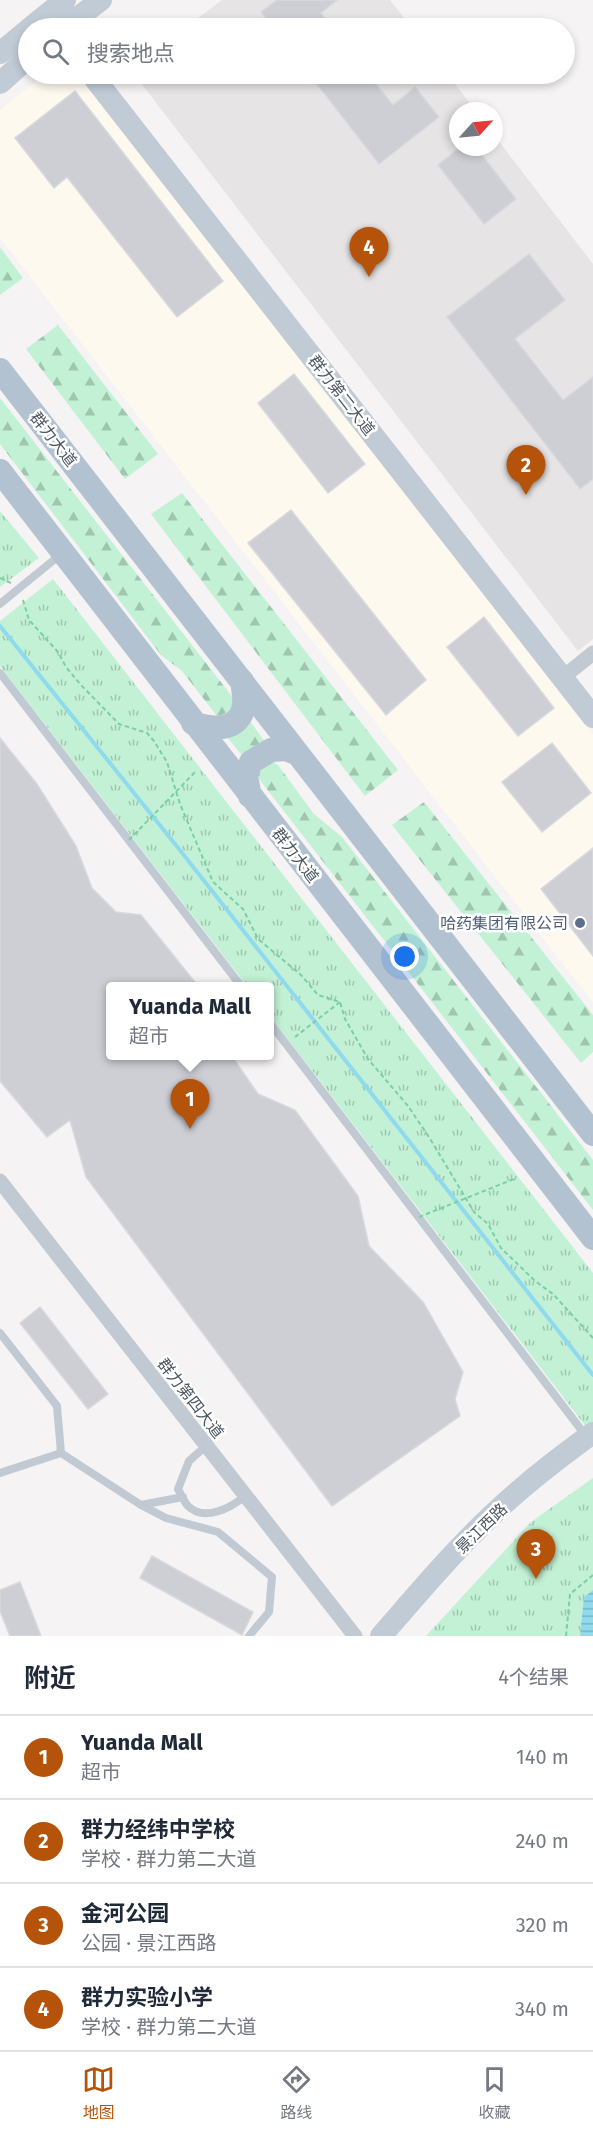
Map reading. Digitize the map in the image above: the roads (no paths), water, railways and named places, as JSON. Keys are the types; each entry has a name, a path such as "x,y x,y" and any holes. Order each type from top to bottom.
{"main road":[{"path":"53,17 101,0"},
{"path":"0,53 18,41"},
{"path":"0,83 18,67"},
{"name":"群力第二大道","path":"99,84 593,717"},
{"name":"群力第二大道","path":"118,84 593,706"},
{"name":"群力大道","path":"0,370 593,1134"},
{"name":"群力大道","path":"0,471 593,1238"},
{"path":"194,723 216,729 223,728 238,718 244,704 242,681"},
{"path":"250,796 246,777 251,762 271,750 286,749 298,754"},
{"name":"景江西路","path":"381,1636 489,1517 544,1469 590,1435"}],"street":[{"path":"567,674 593,653"},
{"name":"群力第四大道","path":"0,1181 355,1636"}],"lane":[{"path":"0,604 62,553"},
{"path":"0,673 237,982"},
{"path":"274,1028 590,1435"},
{"path":"0,1333 57,1406 61,1453"},
{"path":"206,1446 189,1461 183,1472 178,1489 188,1507 203,1513 218,1512 232,1507 245,1496"},
{"path":"0,1473 61,1453"},
{"path":"61,1453 141,1505 166,1518 218,1532 272,1577 269,1612 249,1636"},
{"path":"141,1505 183,1497"}],"water":[{"path":"593,1590 593,1636 580,1636 584,1597"}],"waterway":[{"path":"0,626 179,849 593,1375"}],"place":[{"name":"群力实验小学","path":"369,277"},
{"name":"群力经纬中学校","path":"526,495"},
{"name":"哈药集团有限公司","path":"580,923"},
{"name":"Yuanda Mall","path":"190,1129"},
{"name":"金河公园","path":"536,1579"}]}
